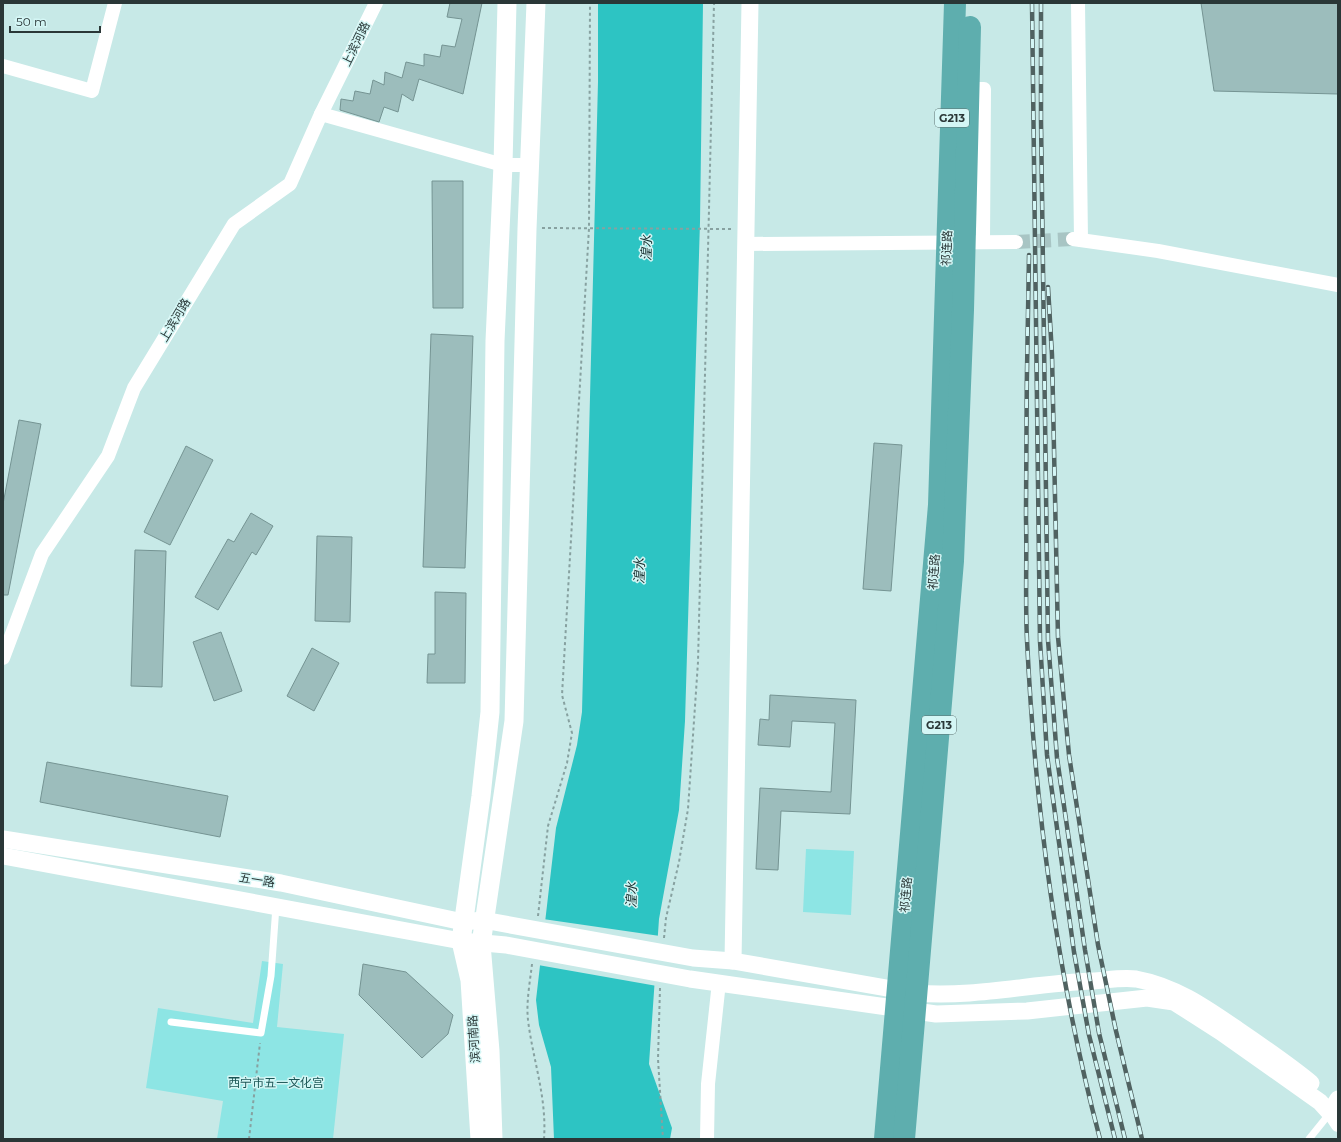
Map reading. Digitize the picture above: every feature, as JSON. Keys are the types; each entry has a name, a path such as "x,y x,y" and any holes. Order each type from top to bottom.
{"highway":[{"name":"祁连路","path":"956,3 965,235"},
{"name":"祁连路","path":"886,1139 906,1000 954,561 954,310 965,235 970,3"},
{"name":"祁连路","path":"904,1139 906,1000"}],"main road":[{"name":"滨河南路","path":"480,1139 470,980 461,941 481,796 490,712 495,341 504,166 506,3"},
{"path":"493,1139 490,1051 481,944 483,920 514,721 536,3"}],"street":[{"path":"3,66 92,91 114,3"},
{"name":"上滨河路","path":"3,658 42,554 108,456 134,388 234,224 290,184 321,114 376,3"},
{"path":"733,962 750,3"},
{"path":"1078,3 1077,239 1158,251 1338,285"},
{"path":"321,114 504,166 530,166"},
{"path":"745,237 965,235 1016,242"},
{"name":"五一路","path":"3,839 281,883 463,922 483,920 693,958 733,962 906,1000"},
{"name":"五一路","path":"3,856 461,941 481,944 506,945 690,979 906,1000"},
{"path":"906,1000 938,995 1021,988 1055,982 1134,979 1162,985 1194,1000 1286,1063 1336,1110"},
{"path":"707,1139 708,1084 719,982"},
{"path":"906,1000 936,1014 1027,1010 1146,998 1174,1002 1221,1032 1320,1102 1336,1110"}],"lane":[{"path":"171,1022 261,1033 271,976 276,906"},
{"path":"1309,1139 1336,1110"}],"path":[{"path":"537,920 548,826 567,763 572,733 562,695 589,228 588,181 590,3"},
{"path":"664,941 666,918 679,862 688,809 698,662 710,229 714,3"},
{"path":"558,228 710,229 745,237"},
{"path":"533,959 529,990 528,1019 539,1073 545,1118 544,1139"},
{"path":"660,988 658,1060 663,1139"},
{"path":"249,1139 261,1033"}],"green space":[{"path":"806,849 854,851 851,915 803,912"},
{"name":"西宁市五一文化宫","path":"262,961 283,964 277,1027 344,1034 333,1139 217,1139 223,1101 146,1088 158,1008 253,1023"}],"water":[{"name":"湟水","path":"598,3 703,3 700,222 685,721 679,810 659,919 649,1064 672,1128 670,1139 554,1139 551,1067 539,1025 536,1000 556,828 577,745 582,712 598,82"}],"pier":[{"path":"543,919 660,936 657,986 538,965"}],"building":[{"path":"450,3 482,3 463,94 419,79 413,101 402,94 398,112 384,107 379,122 340,110 341,99 353,101 355,91 370,94 373,80 384,85 385,72 402,78 406,62 424,66 424,54 440,57 442,45 455,47 462,19 447,17"},
{"path":"1201,3 1338,3 1338,94 1214,91"},
{"path":"432,181 463,181 463,308 433,308"},
{"path":"431,334 473,336 465,568 423,567"},
{"path":"19,420 41,424 8,595 3,595 3,504"},
{"path":"874,443 902,445 891,591 863,589"},
{"path":"186,446 213,460 170,545 144,532"},
{"path":"251,513 273,526 256,555 252,552 218,610 195,597 228,539 234,542"},
{"path":"317,536 352,537 350,622 315,621"},
{"path":"135,550 166,551 162,687 131,686"},
{"path":"435,592 466,593 465,683 427,683 428,654 435,654"},
{"path":"221,632 242,691 214,701 193,642"},
{"path":"312,648 339,663 314,711 287,696"},
{"path":"770,695 856,700 850,814 781,811 778,870 756,869 760,788 831,792 835,723 792,721 790,747 758,745 760,719 769,720"},
{"path":"47,762 228,796 220,837 40,802"},
{"path":"363,964 406,972 453,1015 448,1034 422,1058 359,995"}],"tunnel":[{"path":"1016,242 1073,239"}],"railway":[{"path":"1032,3 1040,641 1047,755 1074,952 1089,1035 1115,1139"},
{"path":"1041,3 1041,120 1048,640 1057,758 1085,950 1099,1033 1125,1139"},
{"path":"1029,255 1026,420 1026,595 1027,640 1036,766 1042,829 1060,954 1085,1078 1100,1139"},
{"path":"1048,287 1052,355 1058,637 1069,755 1098,945 1116,1031 1142,1139"}]}
